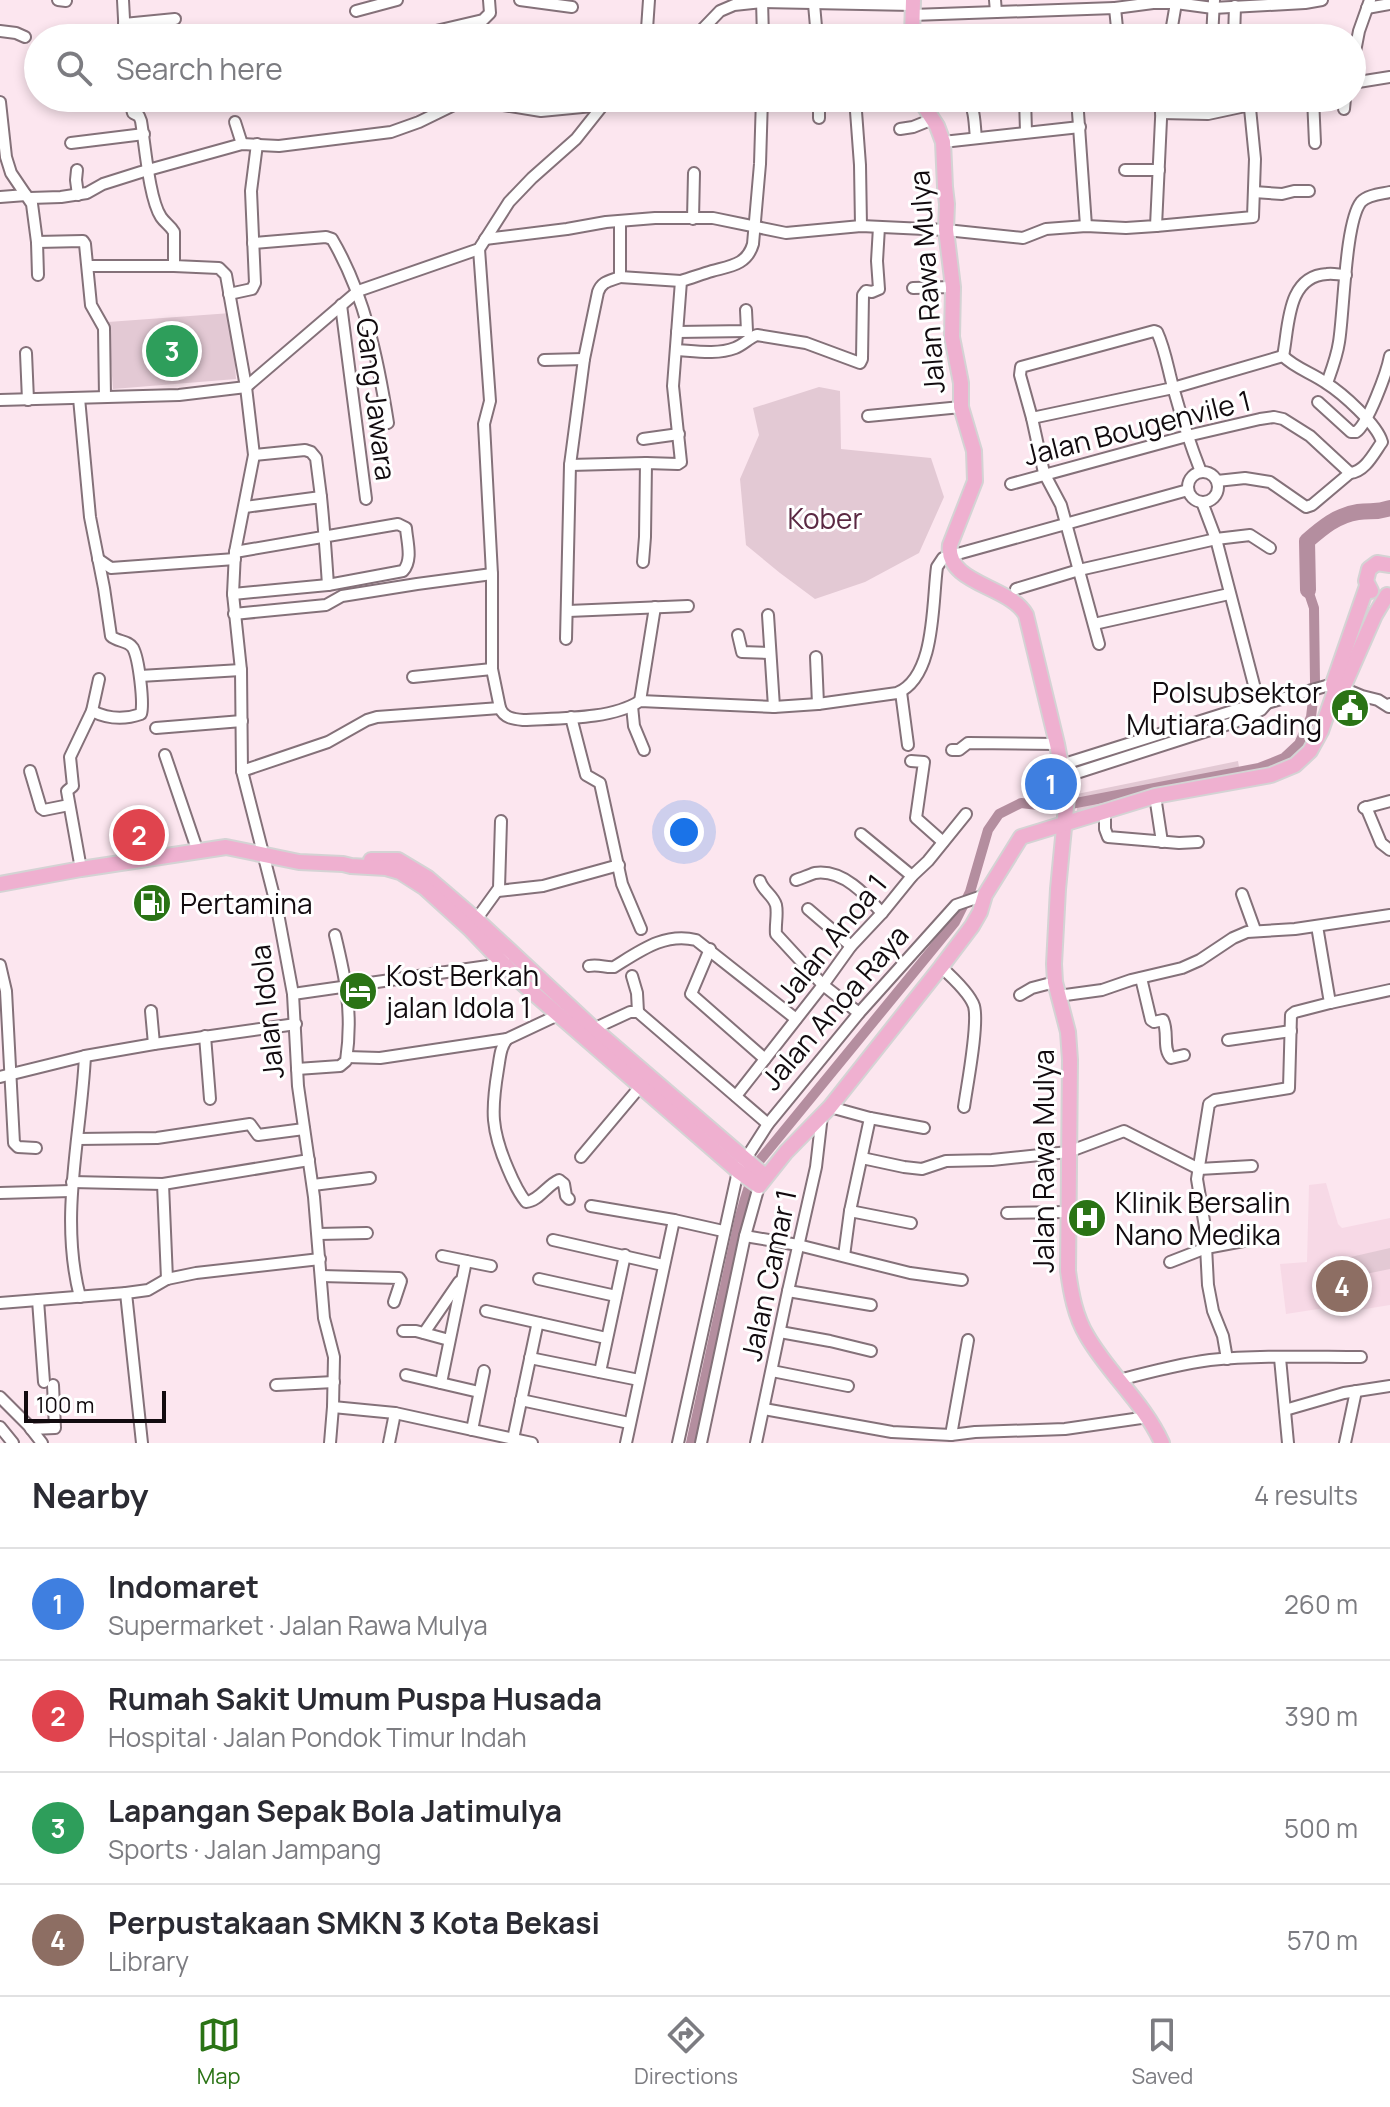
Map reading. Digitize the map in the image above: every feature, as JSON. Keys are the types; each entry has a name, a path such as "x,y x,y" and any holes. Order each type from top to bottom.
{"main road":[{"name":"Jalan Rawa Mulya","path":"934,112 943,142 946,230 953,287 952,337 961,383 961,407 974,451 976,476 950,545 950,555 961,570 1015,601 1024,610 1037,655 1067,797 1054,952 1057,989 1069,1041 1068,1271 1078,1317 1091,1343 1148,1417 1162,1443"},
{"path":"1333,687 1367,586 1369,569 1377,563 1390,565"},
{"path":"1367,586 1375,594 1389,594"},
{"path":"1333,687 1389,594"},
{"name":"Jalan Anoa Raya","path":"752,1173 826,1111 972,926 980,912 978,897 1019,839 1066,819 1105,812 1155,796 1271,775 1295,765 1314,745 1327,718 1333,687"},
{"path":"0,884 226,847 299,862 343,864 388,859 404,863 428,878 506,957 588,1032 752,1173"},
{"path":"506,957 523,984 558,1015 588,1032"}],"street":[{"path":"58,0 66,1"},
{"path":"123,0 124,24 175,19"},
{"path":"356,11 397,0"},
{"path":"465,24 488,17 491,11 489,0"},
{"path":"520,0 572,7"},
{"path":"647,24 649,0"},
{"path":"995,0 996,12"},
{"path":"707,24 720,11 738,2 762,1 996,12 1048,5 1176,3 1235,6 1322,0"},
{"path":"762,1 763,24"},
{"path":"1172,24 1176,3"},
{"path":"814,4 816,24"},
{"path":"1212,24 1213,4"},
{"path":"1361,24 1368,4 1390,4"},
{"path":"1234,24 1235,6"},
{"path":"0,31 24,37"},
{"path":"1366,81 1390,77"},
{"path":"0,102 6,157 11,173 28,197 37,242 38,275"},
{"path":"133,112 140,118 160,216 174,232 174,266"},
{"path":"0,197 78,195 103,184 242,144 279,146 391,132 439,112"},
{"path":"597,112 576,139 509,202 482,244 490,401 484,424 492,574 492,669 503,714 523,720 571,717 604,713 636,704 774,707 901,692 925,659 940,561 950,555 1188,490"},
{"path":"566,639 570,465 584,359 600,285 620,277 681,281 726,268 746,258 753,244 762,112"},
{"path":"819,112 819,118"},
{"path":"856,112 861,226"},
{"path":"900,129 913,127 934,112"},
{"path":"973,112 976,137"},
{"path":"1025,112 1026,132"},
{"path":"1078,112 1086,226"},
{"path":"1156,226 1161,113 1215,112"},
{"path":"0,400 179,395 246,387 358,291 482,244 620,221 719,219 786,233 861,226 1023,238 1046,229 1086,226 1126,228 1253,217 1255,159 1251,112"},
{"path":"1314,112 1315,143"},
{"path":"235,122 242,144"},
{"path":"943,142 1080,127"},
{"path":"71,143 144,134"},
{"path":"88,266 219,268 226,275 229,294 252,289 255,283 251,191 257,144"},
{"path":"77,170 78,195"},
{"path":"1125,170 1159,170"},
{"path":"693,219 694,173"},
{"path":"1254,192 1282,194 1309,191"},
{"path":"1327,383 1339,340 1346,260 1360,202 1367,197 1390,192"},
{"path":"620,221 620,277"},
{"path":"676,350 737,348 757,335 806,343 860,363 863,295 866,291 879,289 879,227"},
{"path":"253,243 331,238 358,291 381,378 388,423"},
{"path":"37,242 84,242 91,305 104,328 105,397"},
{"path":"1283,356 1290,307 1296,294 1315,277 1346,275"},
{"path":"570,465 680,464 673,386 681,281"},
{"path":"913,288 953,287"},
{"name":"Jalan Idola","path":"229,294 246,387 254,455 235,556 233,594 241,670 242,771 277,908 293,994 298,1086 313,1185 324,1318 334,1357 330,1443"},
{"name":"Gang Jawara","path":"341,305 366,499"},
{"path":"677,332 747,331 746,310"},
{"path":"1099,644 1061,505 1044,473 1020,375 1021,367 1154,331 1159,335 1187,436 1201,472"},
{"path":"26,353 28,400"},
{"path":"1217,481 1245,478 1270,482 1306,507 1350,473 1357,473 1363,468 1382,442 1367,418 1327,383 1288,362 1283,356"},
{"path":"1032,418 1173,388 1283,356"},
{"path":"1318,402 1351,432 1361,429 1388,368 1390,356"},
{"path":"544,360 584,359"},
{"path":"79,398 90,517 111,636 133,648 143,709 141,714 132,717 109,718 92,711"},
{"path":"868,416 961,407"},
{"name":"Jalan Bougenvile 1","path":"1011,484 1260,419 1283,419 1310,436 1350,473"},
{"path":"643,439 679,434"},
{"path":"254,455 305,450 316,458 328,585"},
{"path":"643,562 646,463"},
{"path":"1201,472 1211,474 1217,481 1215,496 1202,502 1193,498 1188,490 1189,480 1201,472"},
{"path":"245,507 321,497"},
{"path":"1202,502 1216,539 1262,705"},
{"path":"98,559 111,568 235,556 325,536 401,524 406,528 409,561 403,571 328,585 233,594"},
{"path":"1016,589 1079,570 1216,539 1250,535 1270,548"},
{"path":"234,614 326,605 342,596 492,574"},
{"path":"1094,624 1229,594"},
{"path":"568,611 688,606"},
{"path":"644,750 634,726 655,607"},
{"path":"768,615 774,707"},
{"path":"738,635 743,653 770,653"},
{"path":"816,657 818,704"},
{"path":"413,677 492,669"},
{"path":"140,676 241,670"},
{"path":"81,869 67,791 73,783 70,757 92,711 99,679"},
{"path":"1062,771 1297,694 1333,687 1378,700 1390,707"},
{"path":"901,692 908,745"},
{"path":"242,771 321,745 377,717 500,708"},
{"path":"571,717 586,775 600,783 622,884 641,929"},
{"path":"156,728 242,721"},
{"path":"952,750 959,750 968,743 1057,744"},
{"path":"165,755 198,852"},
{"path":"911,761 924,762 916,818 943,842"},
{"path":"30,771 41,808 69,805"},
{"path":"1155,796 1162,842"},
{"path":"1390,801 1365,807 1381,843 1390,850"},
{"path":"1105,812 1108,837 1198,842"},
{"name":"Jalan Anoa 1","path":"736,1096 851,946 966,814"},
{"path":"473,924 498,891 501,821"},
{"path":"861,834 912,876"},
{"path":"498,891 543,886 619,865"},
{"path":"796,880 818,873 836,877 863,891 882,913"},
{"path":"760,881 761,887 776,905 776,934 823,985 859,1013"},
{"path":"1242,894 1255,930"},
{"name":"Jalan Anoa Raya","path":"752,1173 768,1124 859,1013 956,905 978,897"},
{"path":"808,909 851,946"},
{"path":"1020,995 1032,988 1102,990 1182,968 1240,934 1255,930 1268,932 1390,915"},
{"path":"1317,926 1330,1003"},
{"path":"297,1069 340,1066 347,1057 350,1023 347,986 335,935"},
{"path":"589,966 614,967 650,945 672,938 696,940 796,1019"},
{"path":"710,949 691,994 765,1059"},
{"path":"293,994 488,966 506,957"},
{"path":"0,965 5,985 6,1109 14,1143 18,1147 36,1148"},
{"path":"941,967 971,1000 975,1010 964,1107"},
{"path":"632,976 638,1012"},
{"path":"1141,978 1151,1020 1165,1022 1167,1054 1171,1058 1184,1055"},
{"path":"1227,1359 1208,1285 1205,1227 1198,1185 1209,1104 1215,1100 1289,1088 1290,1017 1293,1014 1390,990"},
{"path":"151,1011 154,1044"},
{"path":"588,1032 630,1012 638,1012 768,1124"},
{"path":"347,1057 380,1058 507,1039 558,1015"},
{"path":"5,1076 85,1056 296,1024"},
{"path":"1228,1040 1291,1031"},
{"path":"205,1036 210,1099"},
{"path":"507,1039 502,1048 494,1102 494,1131 501,1153 526,1202 532,1202 559,1180 564,1184 569,1199"},
{"path":"80,1297 71,1242 71,1186 83,1098 85,1056"},
{"path":"581,1157 644,1081"},
{"path":"826,1111 924,1128"},
{"name":"Jalan Camar 1","path":"756,1443 826,1111"},
{"path":"844,1256 850,1211 870,1118"},
{"path":"78,1139 157,1138 250,1124 258,1135 304,1129"},
{"path":"862,1158 918,1169 946,1161 1068,1152 1124,1131 1199,1169 1252,1166"},
{"path":"0,1193 71,1186 163,1184 309,1160"},
{"path":"678,1443 723,1231 752,1173"},
{"path":"701,1443 745,1236 752,1173"},
{"path":"313,1185 370,1178"},
{"path":"163,1184 168,1279"},
{"path":"591,1206 723,1231"},
{"path":"850,1211 911,1223"},
{"path":"1007,1213 1068,1212"},
{"path":"626,1443 674,1220"},
{"path":"318,1234 367,1233"},
{"path":"745,1236 798,1245 910,1273 962,1280"},
{"path":"1170,1262 1206,1248 1254,1239"},
{"path":"553,1240 663,1265"},
{"path":"600,1372 625,1255"},
{"path":"442,1256 491,1266"},
{"path":"0,1303 148,1290 168,1279 196,1273 320,1259"},
{"path":"441,1382 466,1261"},
{"path":"321,1276 399,1278 401,1281 394,1302"},
{"path":"424,1333 462,1276"},
{"path":"539,1279 616,1296"},
{"path":"788,1291 871,1305"},
{"path":"126,1293 142,1443"},
{"path":"31,1429 55,1428 38,1300"},
{"path":"486,1311 606,1338"},
{"path":"513,1439 539,1323"},
{"path":"403,1331 449,1340"},
{"path":"780,1332 871,1351"},
{"path":"951,1435 968,1340"},
{"path":"1119,1380 1190,1363 1227,1359 1361,1357"},
{"path":"530,1358 639,1380"},
{"path":"1280,1358 1288,1443"},
{"path":"472,1430 484,1371"},
{"path":"772,1371 848,1386"},
{"path":"406,1375 479,1392"},
{"path":"276,1385 334,1382"},
{"path":"1285,1410 1344,1393 1390,1386"},
{"path":"1345,1443 1356,1391"},
{"path":"0,1397 42,1443"},
{"path":"521,1400 629,1423"},
{"path":"333,1407 395,1413 532,1443"},
{"path":"764,1409 892,1432 975,1437 1148,1417"},
{"path":"389,1443 395,1413"}],"shaded area":[{"path":"143,806 162,852 129,856 117,818"},
{"path":"1326,1183 1338,1224 1342,1228 1390,1218 1390,1305 1353,1311 1352,1307 1344,1305 1286,1314 1280,1264 1307,1262 1309,1185"}],"green space":[{"path":"231,313 236,379 113,389 108,322"},
{"name":"Kober","path":"819,387 840,391 841,449 931,458 944,497 919,553 865,582 815,599 746,545 740,479 759,435 753,408"},
{"path":"1238,761 1241,779 1077,811 1077,794"},
{"path":"1390,1248 1390,1269 1346,1278 1342,1259"}],"waterway":[{"path":"1308,590 1307,541 1343,516 1390,508"},
{"path":"691,1443 740,1217 760,1160 955,922 970,892 988,830 999,814 1021,803 1055,807 1259,768 1284,758 1299,744 1311,717 1315,683 1314,608 1308,590"}],"place":[{"name":"Lapangan Sepak Bola Jatimulya","path":"172,351"},
{"name":"Polsubsektor Mutiara Gading","path":"1350,708"},
{"name":"Indomaret","path":"1051,784"},
{"name":"Rumah Sakit Umum Puspa Husada","path":"139,835"},
{"name":"Pertamina","path":"152,903"},
{"name":"Kost Berkah jalan Idola 1","path":"358,991"},
{"name":"Klinik Bersalin Nano Medika","path":"1087,1218"},
{"name":"Perpustakaan SMKN 3 Kota Bekasi","path":"1342,1286"}]}
